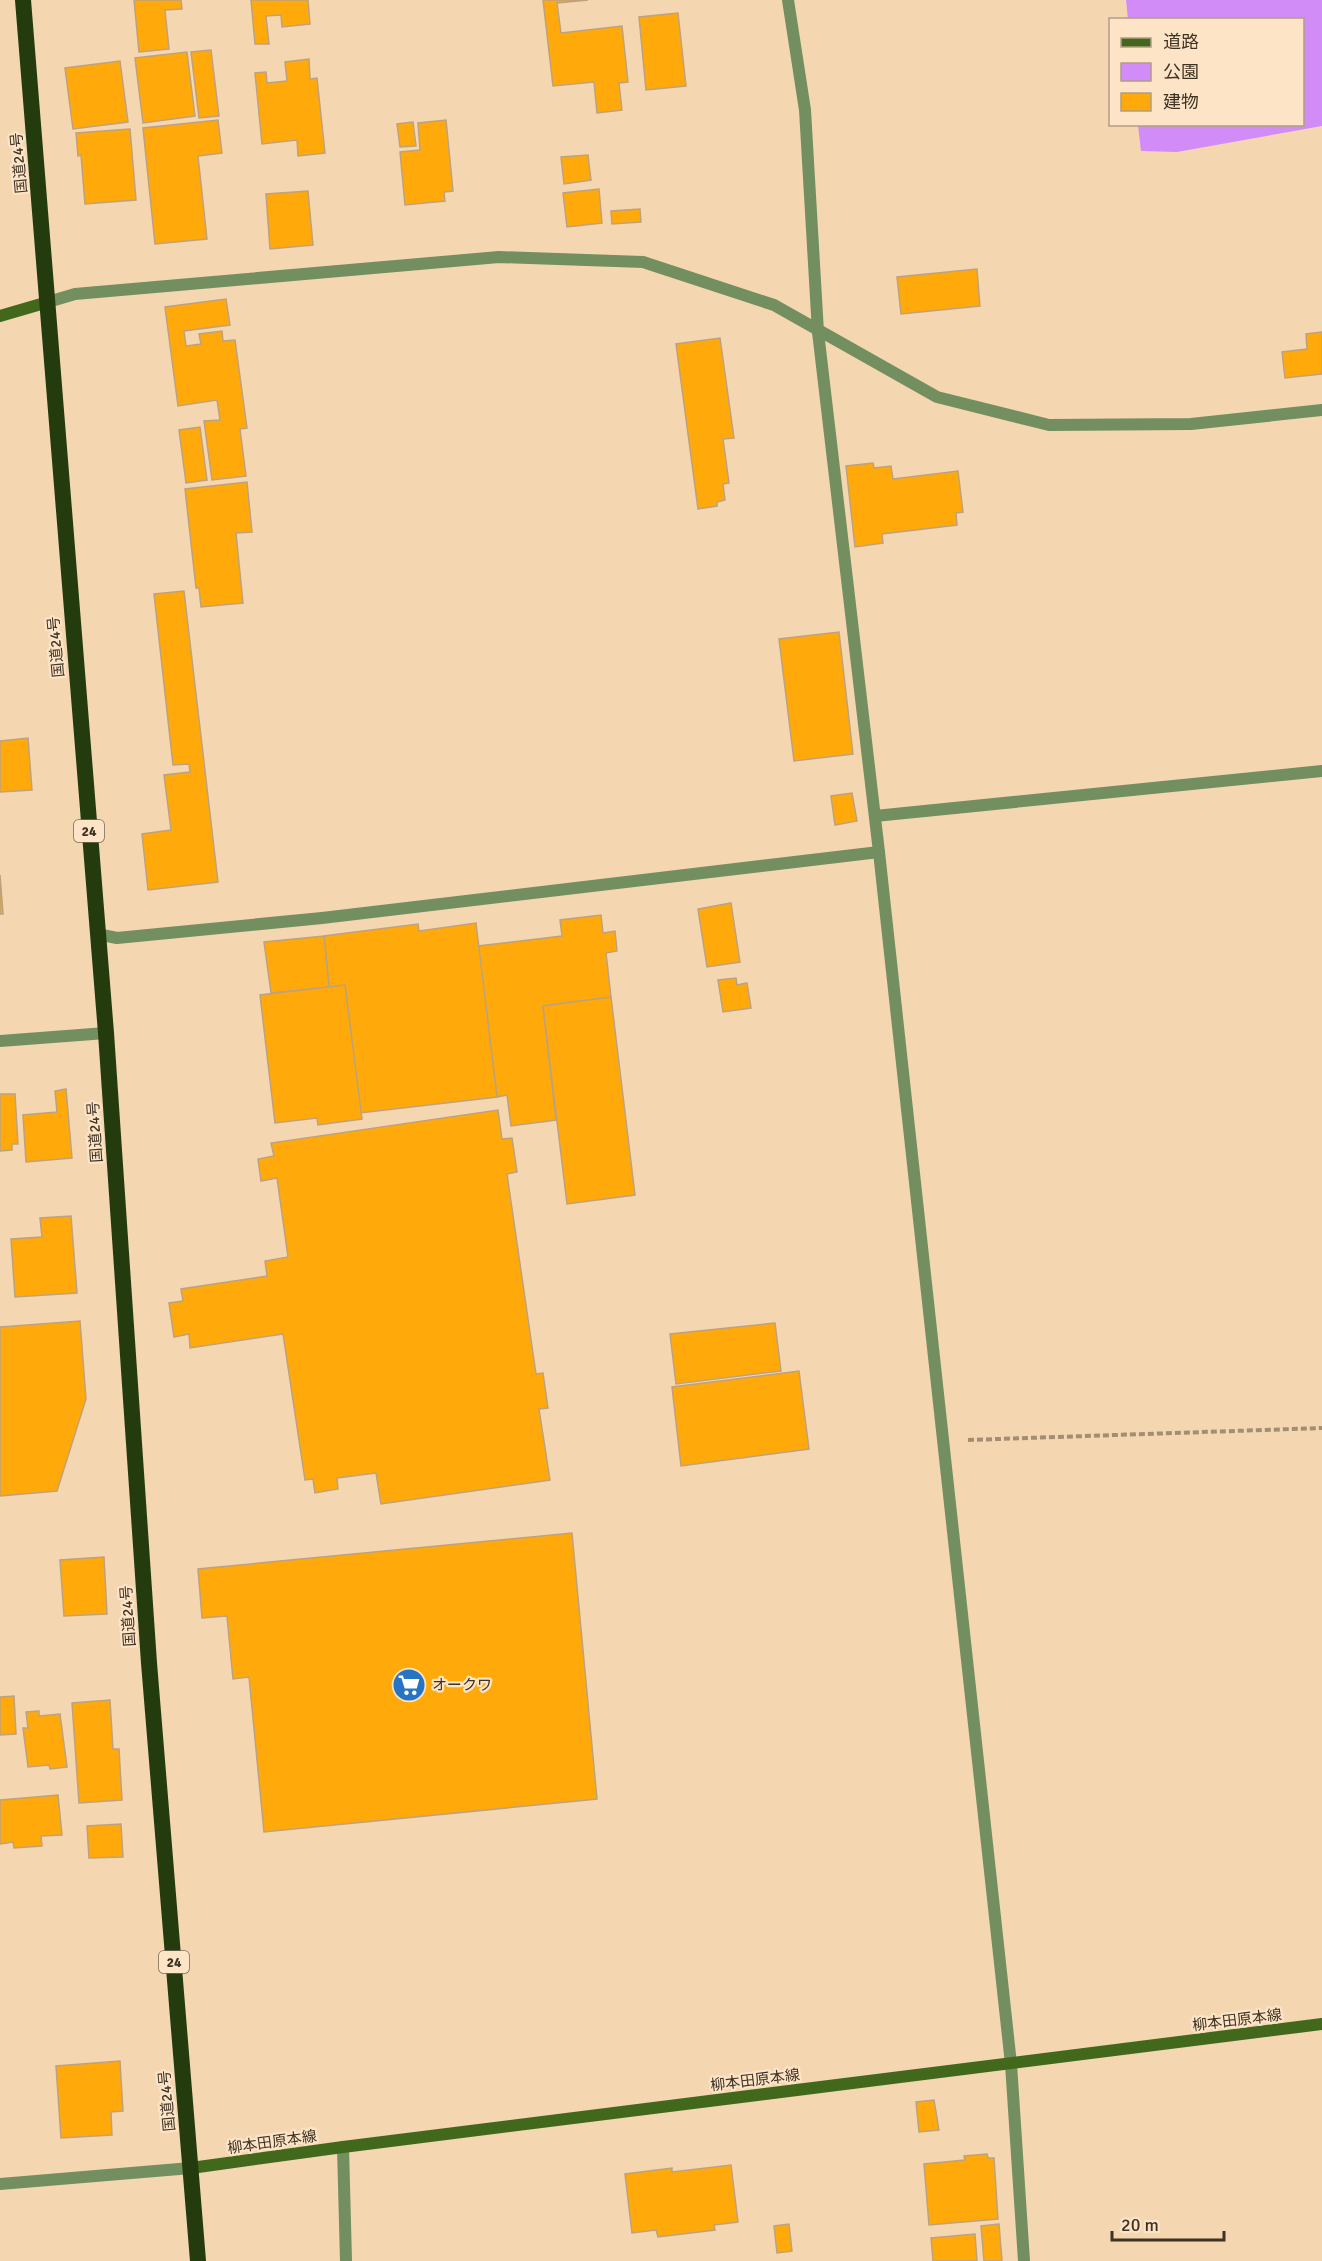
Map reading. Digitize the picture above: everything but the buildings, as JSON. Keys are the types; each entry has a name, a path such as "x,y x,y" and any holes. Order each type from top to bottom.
{"highway":[{"name":"国道24号","path":"23,0 106,1033 153,1708 198,2261"}],"main road":[{"path":"0,315 48,302"},
{"name":"柳本田原本線","path":"191,2168 1322,2024"}],"street":[{"path":"788,0 805,110 818,332 875,816 1011,2064 1024,2261"},
{"path":"48,302 75,294 499,257 643,262 774,305 818,332 937,397 1050,425 1191,424 1322,410"},
{"path":"875,816 1322,771"},
{"path":"97,934 117,938 310,919 879,852"},
{"path":"0,1041 106,1033"},
{"path":"343,2147 346,2261"},
{"path":"0,2184 191,2168"}],"path":[{"path":"943,1441 1322,1428"}],"green space":[{"path":"1126,0 1322,0 1322,126 1177,152 1141,151 1138,126 1304,126 1304,18 1128,18"}],"place":[{"name":"オークワ","path":"409,1685"}]}
